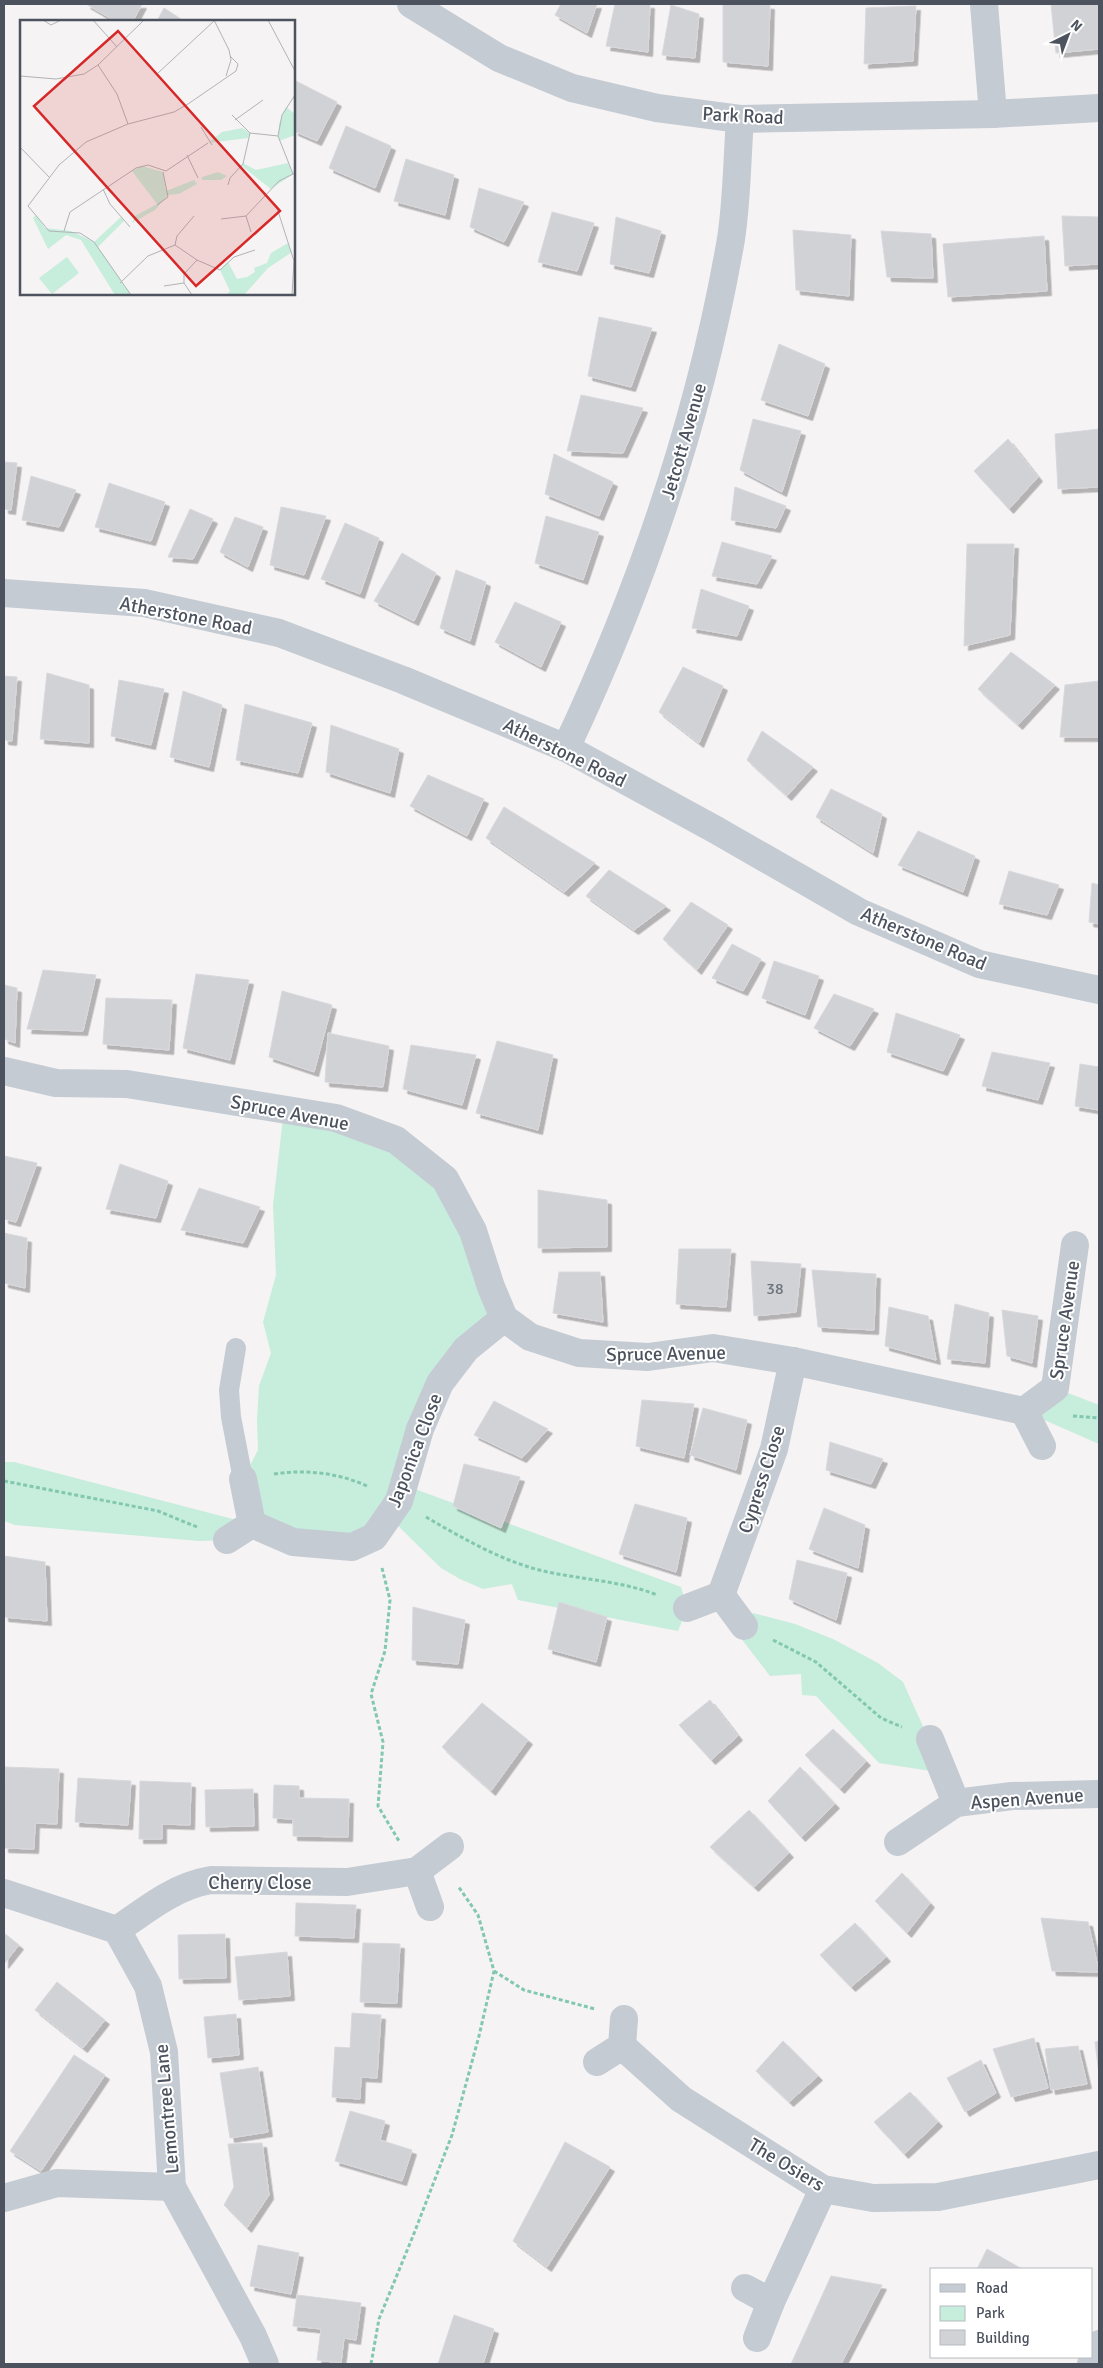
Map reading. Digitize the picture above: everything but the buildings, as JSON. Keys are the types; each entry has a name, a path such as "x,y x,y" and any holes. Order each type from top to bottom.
{"street":[{"name":"Park Road","path":"411,4 498,58 572,88 657,108 740,119 993,114 1099,108"},
{"path":"984,4 993,114"},
{"name":"Jetcott Avenue","path":"566,748 604,666 625,614 655,536 681,453 709,348 731,237 740,119"},
{"name":"Atherstone Road","path":"4,593 144,603 280,633 404,680 566,748 716,830 859,912 979,964 1099,990"},
{"name":"Spruce Avenue","path":"4,1071 56,1083 126,1084 336,1118 396,1140 445,1179 473,1231 491,1287 504,1318 530,1337 579,1353 648,1356 713,1348 793,1360 1024,1411 1055,1388 1075,1245"},
{"name":"Japonica Close","path":"374,1538 399,1501 420,1429 440,1383 466,1348 504,1318"},
{"name":"Cypress Close","path":"721,1595 774,1449 793,1360"},
{"path":"1024,1411 1042,1446"},
{"path":"243,1478 252,1524"},
{"path":"252,1524 293,1542 352,1547 374,1538"},
{"path":"228,1540 252,1524"},
{"path":"688,1608 721,1595 744,1626"},
{"name":"Aspen Avenue","path":"930,1739 956,1803"},
{"name":"Aspen Avenue","path":"898,1842 956,1803 1012,1796 1099,1794"},
{"name":"Cherry Close","path":"117,1930 175,1891 192,1883 211,1880 347,1882 417,1871 450,1846"},
{"path":"417,1871 430,1907"},
{"path":"4,1893 117,1930"},
{"name":"Lemontree Lane","path":"117,1930 148,1986 164,2052 172,2186 253,2336 265,2364"},
{"path":"597,2062 622,2046 624,2019"},
{"name":"The Osiers","path":"622,2046 682,2099 823,2189 873,2198 938,2197 1099,2165"},
{"path":"4,2198 57,2183 172,2186"},
{"path":"757,2338 771,2302 823,2189"},
{"path":"745,2288 771,2302"},
{"path":"1091,2364 1099,2344"}],"lane":[{"path":"236,1348 229,1390 231,1417 243,1478"}],"path":[{"path":"243,1478 298,1470 351,1479 399,1501 478,1547 546,1572 636,1587 688,1608"},
{"path":"4,1481 158,1511 228,1540"},
{"path":"371,2364 379,2319 414,2236 452,2135 479,2036 494,1971 478,1915 460,1887 417,1871 378,1806 383,1742 371,1694 386,1651 390,1600 374,1538"},
{"path":"744,1626 816,1662 881,1718 930,1739"},
{"path":"494,1971 524,1990 624,2019"}],"green space":[{"path":"284,1109 336,1118 445,1179 504,1318 466,1349 404,1485 681,1587 687,1608 678,1631 518,1600 512,1584 483,1589 441,1568 389,1517 374,1537 252,1524 243,1479 258,1450 259,1386 271,1353 263,1322 276,1275 273,1205"},
{"path":"1055,1388 1099,1405 1099,1444 1024,1411"},
{"path":"4,1462 14,1462 252,1524 227,1540 199,1541 15,1525 4,1521"},
{"path":"753,1613 795,1624 833,1639 878,1663 903,1682 944,1773 879,1763 816,1696 802,1695 801,1674 770,1676 740,1637"}]}
